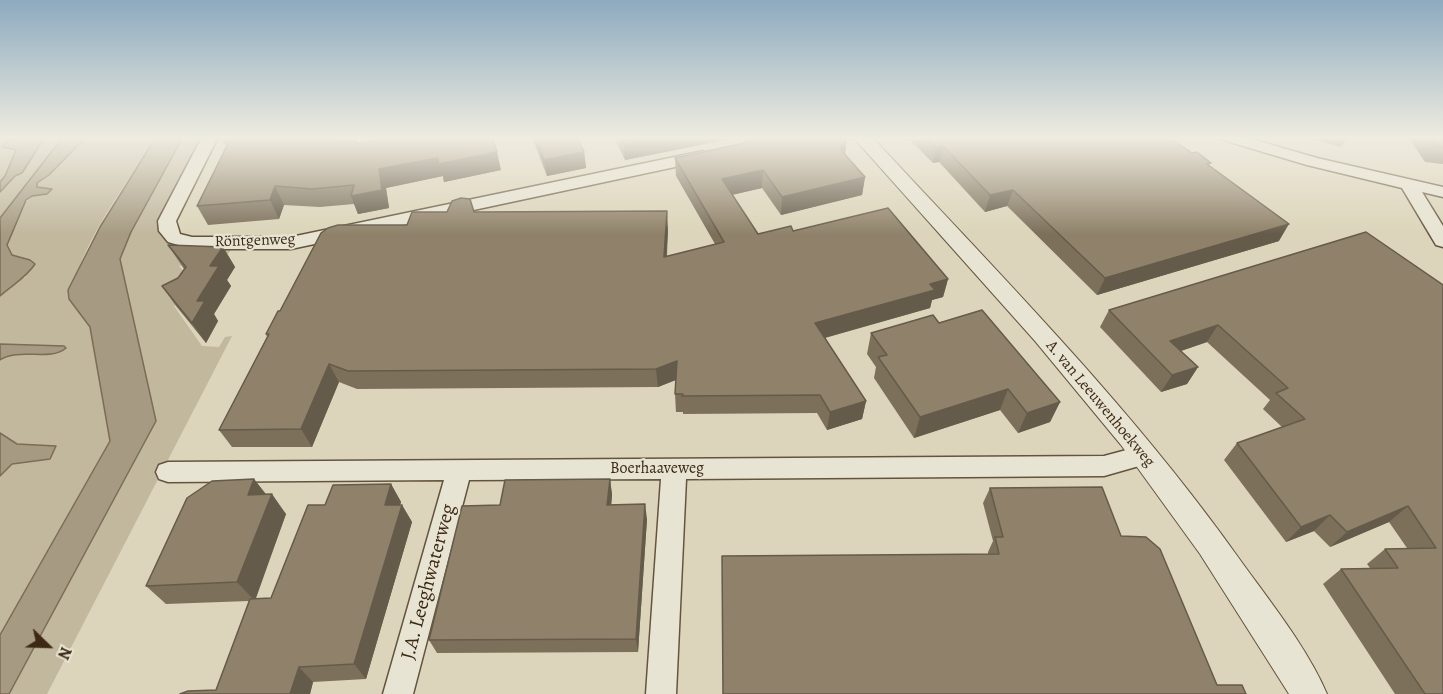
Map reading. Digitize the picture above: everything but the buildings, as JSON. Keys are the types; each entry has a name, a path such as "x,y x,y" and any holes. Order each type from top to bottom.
{"street":[{"name":"Röntgenweg","path":"193,169 167,221 168,231 174,238 192,243 291,243 640,169"},
{"name":"A. van Leeuwenhoekweg","path":"891,169 1101,401 1145,455 1240,586 1309,694"},
{"path":"1344,169 1443,192"},
{"path":"1409,185 1443,241"},
{"name":"Boerhaaveweg","path":"168,472 1104,466 1145,455"},
{"path":"661,694 674,469"},
{"name":"J.A. Leeghwaterweg","path":"398,694 459,471"}],"shaded area":[{"path":"0,169 8,169 5,176 0,182"},
{"path":"8,169 24,169 0,192 0,182"},
{"path":"24,169 37,169 0,217 0,192 15,176"},
{"path":"38,169 54,169 37,183 37,187 52,189 47,194 32,196 26,200 7,245 12,255 30,260 35,264 0,296 0,218"},
{"path":"54,169 135,169 94,235 76,277 70,299 90,327 110,442 0,635 0,360 5,346 0,344 0,296 16,281 26,277 30,260 12,255 7,245 22,206 32,196 37,183"},
{"path":"136,169 165,169 131,232 120,259 156,421 9,694 0,694 0,635 110,441 90,327 69,299 68,290 100,227"},
{"path":"165,169 186,169 160,218 159,233 164,240 181,247 232,247 232,249 225,257 179,266 197,288 190,298 174,306 202,346 219,347 225,337 232,336 47,694 9,694 156,421 120,260 131,232"},
{"path":"0,344 64,346 66,348 52,354 16,355 0,360"},
{"path":"0,433 17,444 56,446 50,459 12,464 0,476"}]}
